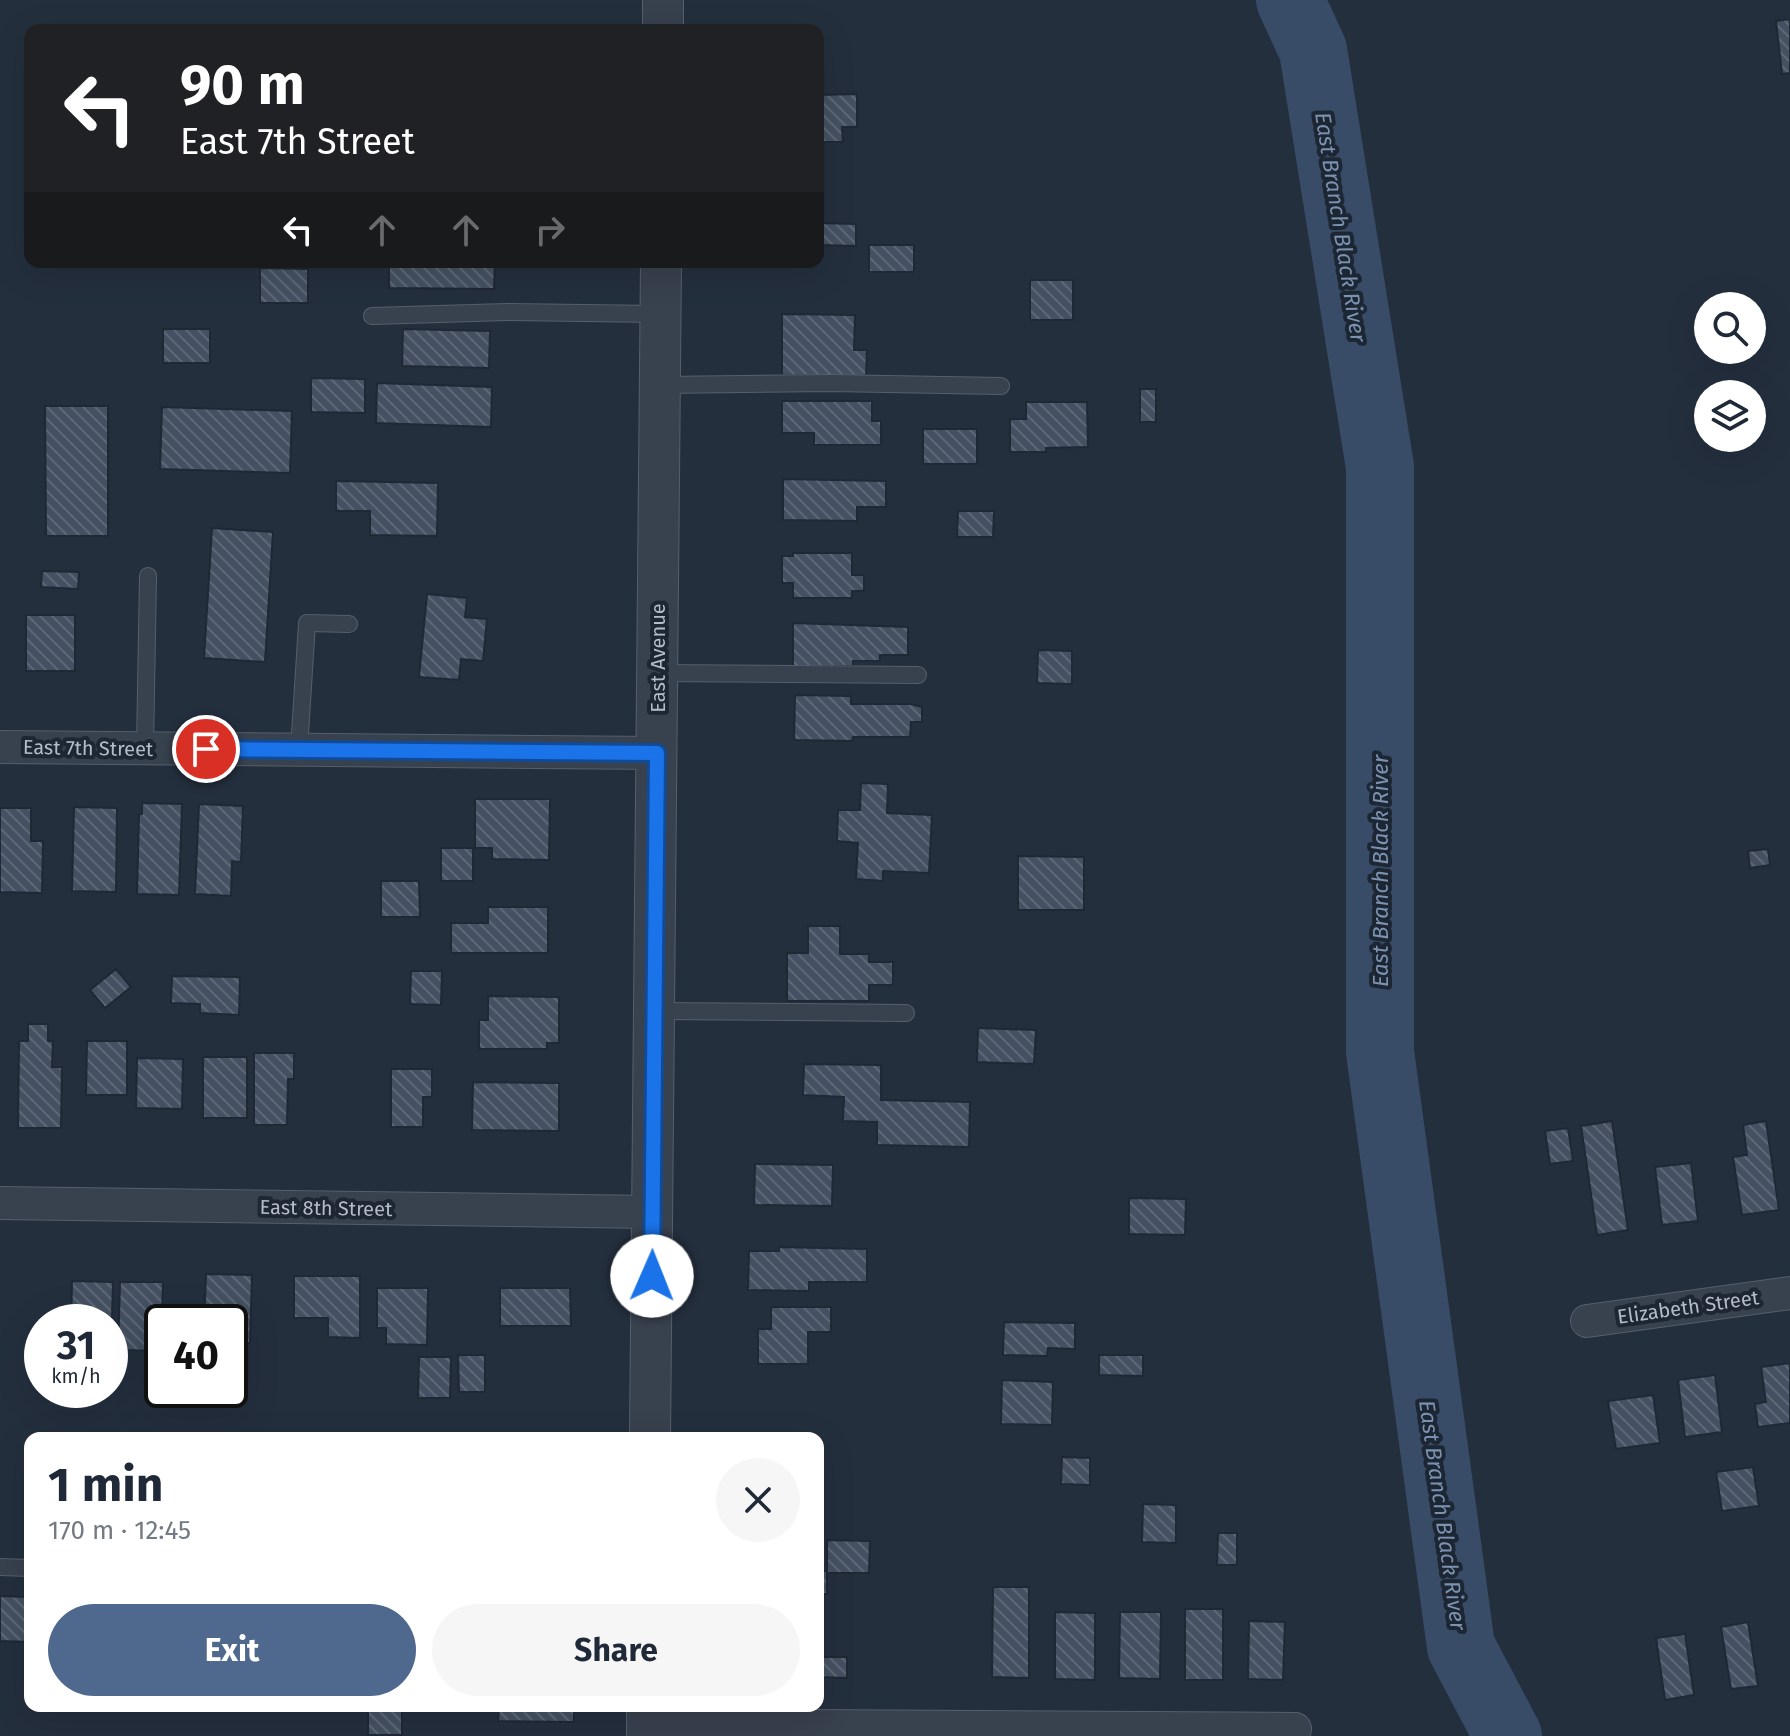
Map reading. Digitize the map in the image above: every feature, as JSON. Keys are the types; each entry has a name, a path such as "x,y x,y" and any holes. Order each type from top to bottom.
{"street":[{"path":"663,0 663,24"},
{"name":"East Avenue","path":"650,1432 661,268"},
{"name":"East 7th Street","path":"0,747 657,753"},
{"name":"East 8th Street","path":"0,1203 652,1212"},
{"name":"Elizabeth Street","path":"1587,1321 1790,1293"},
{"path":"647,1722 1295,1729"}],"lane":[{"path":"372,316 507,312 661,314"},
{"path":"660,385 830,383 1001,386"},
{"path":"145,748 148,576"},
{"path":"299,750 307,623 349,624"},
{"path":"657,673 918,675"},
{"path":"654,1011 906,1013"},
{"path":"0,1567 24,1568"}],"building":[{"path":"1790,19 1790,73 1782,74 1776,21"},
{"path":"857,94 857,127 842,127 843,142 824,142 824,95"},
{"path":"824,223 856,224 856,246 824,245"},
{"path":"869,245 914,245 914,272 869,272"},
{"path":"260,268 308,269 308,303 260,303"},
{"path":"389,268 495,268 494,289 389,288"},
{"path":"1030,280 1073,280 1073,320 1030,320"},
{"path":"782,314 855,315 854,350 867,350 866,376 782,375"},
{"path":"163,329 210,329 210,363 163,363"},
{"path":"403,329 490,331 489,368 402,366"},
{"path":"311,378 365,379 365,413 311,412"},
{"path":"377,383 492,387 491,427 376,423"},
{"path":"1140,389 1156,389 1156,422 1140,422"},
{"path":"782,401 872,401 872,421 881,421 881,445 814,445 814,433 782,433"},
{"path":"1026,402 1087,402 1088,447 1010,452 1010,419 1026,419"},
{"path":"45,406 108,406 108,536 46,536"},
{"path":"162,407 292,411 290,473 160,469"},
{"path":"923,429 977,429 977,464 923,464"},
{"path":"783,479 886,481 886,507 857,507 857,521 783,520"},
{"path":"336,481 438,483 437,536 370,535 370,511 336,511"},
{"path":"958,511 994,511 993,537 957,537"},
{"path":"212,528 273,532 265,662 204,658"},
{"path":"793,553 852,553 852,575 864,575 864,591 852,591 852,598 793,598 793,583 782,583 782,556 793,556"},
{"path":"42,571 79,572 78,589 41,587"},
{"path":"427,594 467,598 465,617 487,619 483,661 461,659 459,680 419,677"},
{"path":"26,615 75,615 75,671 26,671"},
{"path":"793,623 908,627 908,655 880,655 880,661 853,661 853,666 793,666"},
{"path":"1038,650 1072,651 1072,684 1037,683"},
{"path":"795,695 851,696 851,704 911,704 922,707 922,722 911,722 910,737 853,737 852,741 794,740"},
{"path":"861,783 888,784 887,813 932,815 929,873 883,871 883,881 856,879 858,843 837,841 838,810 860,810"},
{"path":"475,799 550,799 549,860 492,859 492,848 475,848"},
{"path":"142,803 182,804 179,895 137,894"},
{"path":"199,804 243,806 241,862 232,861 231,896 195,894"},
{"path":"74,807 117,808 116,892 72,891"},
{"path":"0,808 31,808 31,841 43,841 42,893 0,892"},
{"path":"441,848 473,848 473,881 441,881"},
{"path":"1768,849 1770,865 1750,868 1748,851"},
{"path":"1018,856 1084,857 1084,910 1018,910"},
{"path":"381,881 419,881 420,917 381,917"},
{"path":"488,907 548,907 548,953 451,953 451,923 488,923"},
{"path":"808,926 840,926 840,954 869,954 869,962 893,962 893,985 869,985 869,1001 787,1001 787,953 808,953"},
{"path":"116,969 131,987 105,1008 90,990"},
{"path":"411,971 442,971 441,1005 410,1004"},
{"path":"172,976 240,977 239,1015 200,1013 200,1004 171,1003"},
{"path":"488,996 559,997 559,1043 547,1043 547,1049 479,1049 479,1020 488,1020"},
{"path":"28,1024 48,1024 48,1041 53,1041 52,1067 62,1067 61,1128 18,1128 19,1041 28,1041"},
{"path":"978,1028 1036,1030 1034,1064 977,1062"},
{"path":"87,1041 127,1041 127,1095 86,1095"},
{"path":"254,1053 294,1053 294,1079 288,1079 287,1125 254,1125"},
{"path":"203,1057 247,1057 247,1118 203,1118"},
{"path":"137,1058 183,1059 182,1109 136,1108"},
{"path":"804,1064 881,1065 881,1100 970,1102 969,1147 877,1145 877,1122 843,1121 844,1097 803,1095"},
{"path":"391,1069 432,1069 432,1097 423,1097 423,1127 391,1127"},
{"path":"473,1082 559,1083 559,1131 472,1130"},
{"path":"1612,1121 1628,1230 1597,1235 1581,1126"},
{"path":"1766,1121 1779,1210 1742,1215 1733,1157 1747,1155 1743,1125"},
{"path":"1568,1128 1573,1161 1550,1164 1545,1131"},
{"path":"1691,1163 1698,1221 1662,1225 1655,1167"},
{"path":"755,1164 833,1165 832,1206 754,1205"},
{"path":"1129,1198 1186,1199 1185,1235 1129,1234"},
{"path":"779,1247 867,1249 867,1282 809,1282 809,1291 748,1290 749,1251 779,1251"},
{"path":"206,1274 252,1275 250,1343 248,1304 205,1304"},
{"path":"294,1276 360,1276 360,1338 328,1337 328,1318 294,1318"},
{"path":"72,1281 113,1282 112,1304 71,1304"},
{"path":"120,1282 163,1282 162,1304 144,1304 144,1351 128,1350 128,1304 119,1304"},
{"path":"377,1288 428,1288 427,1345 386,1344 386,1328 377,1328"},
{"path":"500,1288 570,1288 571,1326 500,1326"},
{"path":"771,1307 831,1307 831,1332 808,1332 808,1364 758,1364 758,1329 771,1329"},
{"path":"1004,1322 1075,1323 1075,1349 1048,1348 1047,1356 1003,1355"},
{"path":"458,1355 485,1355 485,1392 459,1392"},
{"path":"1099,1355 1143,1355 1143,1376 1099,1375"},
{"path":"419,1357 451,1357 450,1398 418,1398"},
{"path":"1790,1363 1790,1423 1758,1427 1755,1404 1766,1402 1761,1367"},
{"path":"1715,1375 1722,1432 1685,1437 1678,1380"},
{"path":"1002,1380 1053,1382 1052,1425 1001,1424"},
{"path":"1653,1395 1660,1443 1616,1449 1608,1401"},
{"path":"1062,1457 1090,1458 1090,1485 1061,1484"},
{"path":"1753,1467 1759,1506 1722,1511 1716,1472"},
{"path":"1143,1504 1176,1505 1176,1543 1142,1542"},
{"path":"1218,1533 1237,1533 1237,1565 1217,1565"},
{"path":"827,1540 870,1541 869,1573 827,1573"},
{"path":"824,1571 827,1571 827,1594 824,1594"},
{"path":"993,1587 1029,1587 1029,1678 992,1677"},
{"path":"0,1596 24,1597 24,1642 0,1641"},
{"path":"1185,1609 1223,1609 1223,1680 1185,1680"},
{"path":"1055,1612 1095,1613 1095,1680 1055,1679"},
{"path":"1120,1612 1161,1612 1160,1679 1119,1678"},
{"path":"1249,1621 1285,1622 1283,1680 1248,1679"},
{"path":"1748,1622 1758,1686 1731,1689 1721,1627"},
{"path":"1685,1634 1694,1695 1665,1700 1656,1638"},
{"path":"824,1657 847,1657 847,1678 824,1677"},
{"path":"368,1712 402,1712 402,1735 368,1735"},
{"path":"499,1712 574,1712 574,1722 498,1721"}],"waterway":[{"name":"East Branch Black River","path":"1290,0 1313,50 1380,467 1380,1052 1461,1647 1508,1736"}],"route":[{"path":"206,749 657,753 652,1276"}]}
